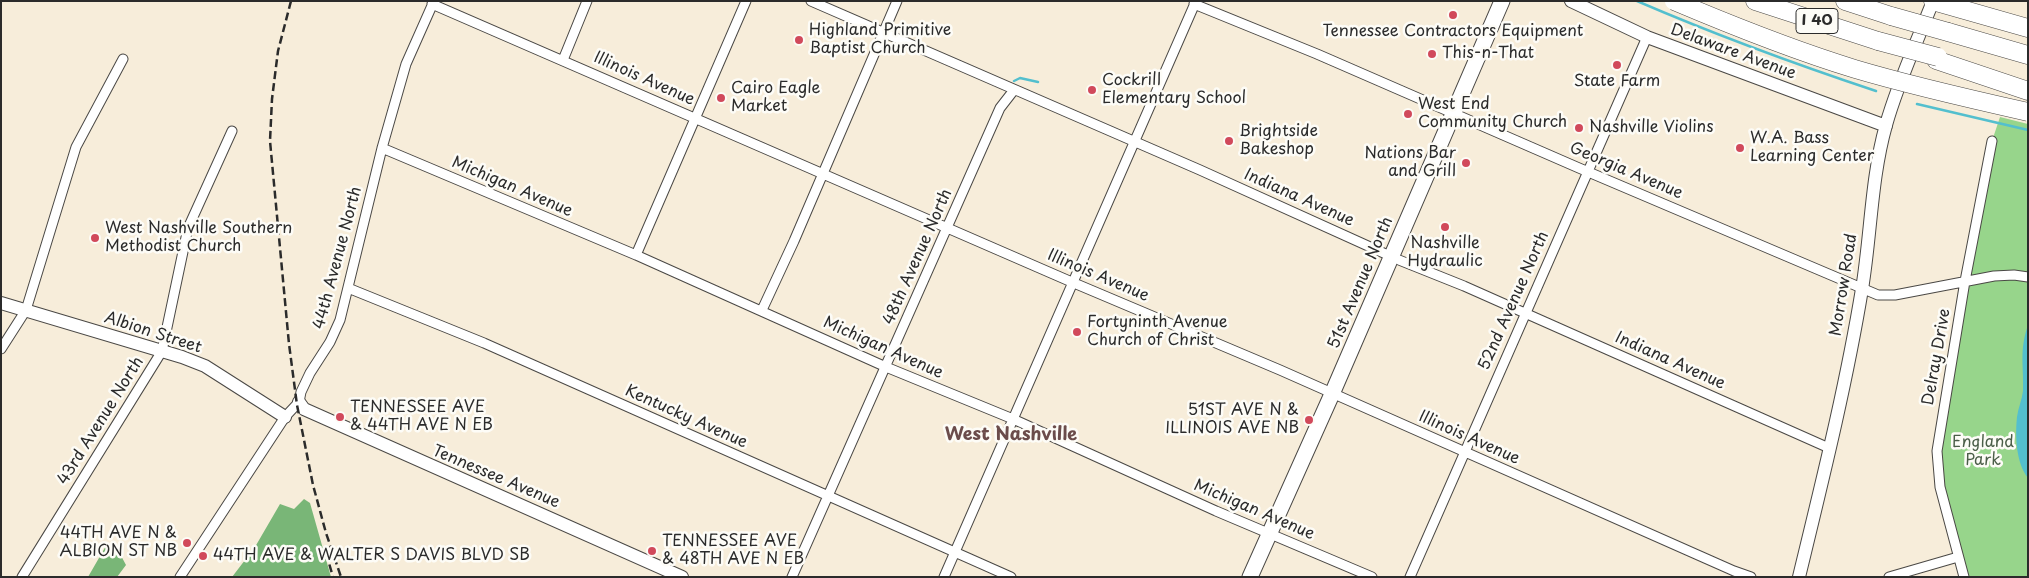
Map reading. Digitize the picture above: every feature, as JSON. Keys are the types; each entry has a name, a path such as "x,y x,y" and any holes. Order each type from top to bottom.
{"highway":[{"path":"1674,1 1744,30 1853,68 1936,91 2028,112"},
{"name":"I 40","path":"1755,1 1937,58 2028,79"},
{"name":"I 40","path":"1845,1 2028,55"},
{"path":"1862,1 1891,16"},
{"path":"1933,1 2028,28"},
{"path":"1937,58 2028,91"}],"main road":[{"name":"51st Avenue North","path":"1250,577 1332,394 1502,1"}],"street":[{"path":"563,60 587,1"},
{"path":"636,255 746,1"},
{"name":"Indiana Avenue","path":"812,1 1829,448"},
{"path":"762,310 897,1"},
{"name":"Delaware Avenue","path":"1571,1 1647,37 1886,126"},
{"name":"Morrow Road","path":"1799,577 1848,367 1862,290 1872,204 1886,126 1902,76 1933,1"},
{"name":"Illinois Avenue","path":"433,3 1074,283 1230,349 1732,574 1751,577"},
{"name":"44th Avenue North","path":"180,577 285,417 299,402 301,392 310,373 330,342 340,320 382,148 406,64 433,3"},
{"path":"944,577 1195,3"},
{"name":"Georgia Avenue","path":"1195,3 1862,290 1878,295 1896,295 2001,275 2023,276"},
{"name":"52nd Avenue North","path":"1410,577 1647,37"},
{"path":"1,349 26,310 76,147 123,59"},
{"name":"48th Avenue North","path":"792,577 1000,108 1014,90"},
{"name":"43rd Avenue North","path":"22,577 162,351 188,228 232,131"},
{"name":"Delray Drive","path":"1964,577 1940,487 1937,451 1965,281 1992,141"},
{"name":"Michigan Avenue","path":"382,148 636,255 886,367 1013,419 1269,534 1372,577"},
{"name":"Kentucky Avenue","path":"348,288 484,343 1010,577"},
{"name":"Albion Street","path":"1,303 162,351 205,366 285,417"},
{"name":"Tennessee Avenue","path":"299,402 304,409 413,459 682,577"},
{"path":"1888,577 1958,557"}],"green space":[{"name":"England Park","path":"2000,117 2028,124 2028,577 1964,577 1937,473 1992,141"},
{"path":"304,499 310,503 331,577 232,577 255,547 280,504 294,509"},
{"path":"107,544 119,552 126,565 117,577 88,577"}],"water":[{"path":"2028,325 2028,478 2021,465 2017,449 2016,432 2023,391 2022,358"}],"waterway":[{"path":"1637,1 1756,49 1876,91"},
{"path":"1014,81 1020,78 1038,82"},
{"path":"1917,104 2028,130"}],"railway":[{"path":"291,1 278,51 272,99 270,141 289,344 297,405 313,485 326,533 341,577"},
{"path":"326,553 333,577"}],"place":[{"name":"Tennessee Contractors Equipment","path":"1453,15"},
{"name":"Highland Primitive Baptist Church","path":"799,40"},
{"name":"This-n-That","path":"1432,54"},
{"name":"State Farm","path":"1617,65"},
{"name":"Cockrill Elementary School","path":"1092,90"},
{"name":"Cairo Eagle Market","path":"721,98"},
{"name":"West End Community Church","path":"1408,114"},
{"name":"Nashville Violins","path":"1579,128"},
{"name":"Brightside Bakeshop","path":"1229,141"},
{"name":"W.A. Bass Learning Center","path":"1740,148"},
{"name":"Nations Bar and Grill","path":"1466,163"},
{"name":"Nashville Hydraulic","path":"1445,227"},
{"name":"West Nashville Southern Methodist Church","path":"95,238"},
{"name":"Fortyninth Avenue Church of Christ","path":"1077,332"},
{"name":"TENNESSEE AVE & 44TH AVE N EB","path":"340,417"},
{"name":"51ST AVE N & ILLINOIS AVE NB","path":"1309,420"},
{"name":"44TH AVE N & ALBION ST NB","path":"187,543"},
{"name":"TENNESSEE AVE & 48TH AVE N EB","path":"652,551"},
{"name":"44TH AVE & WALTER S DAVIS BLVD SB","path":"203,556"}],"district":[{"name":"West Nashville","path":"1011,435"}]}
